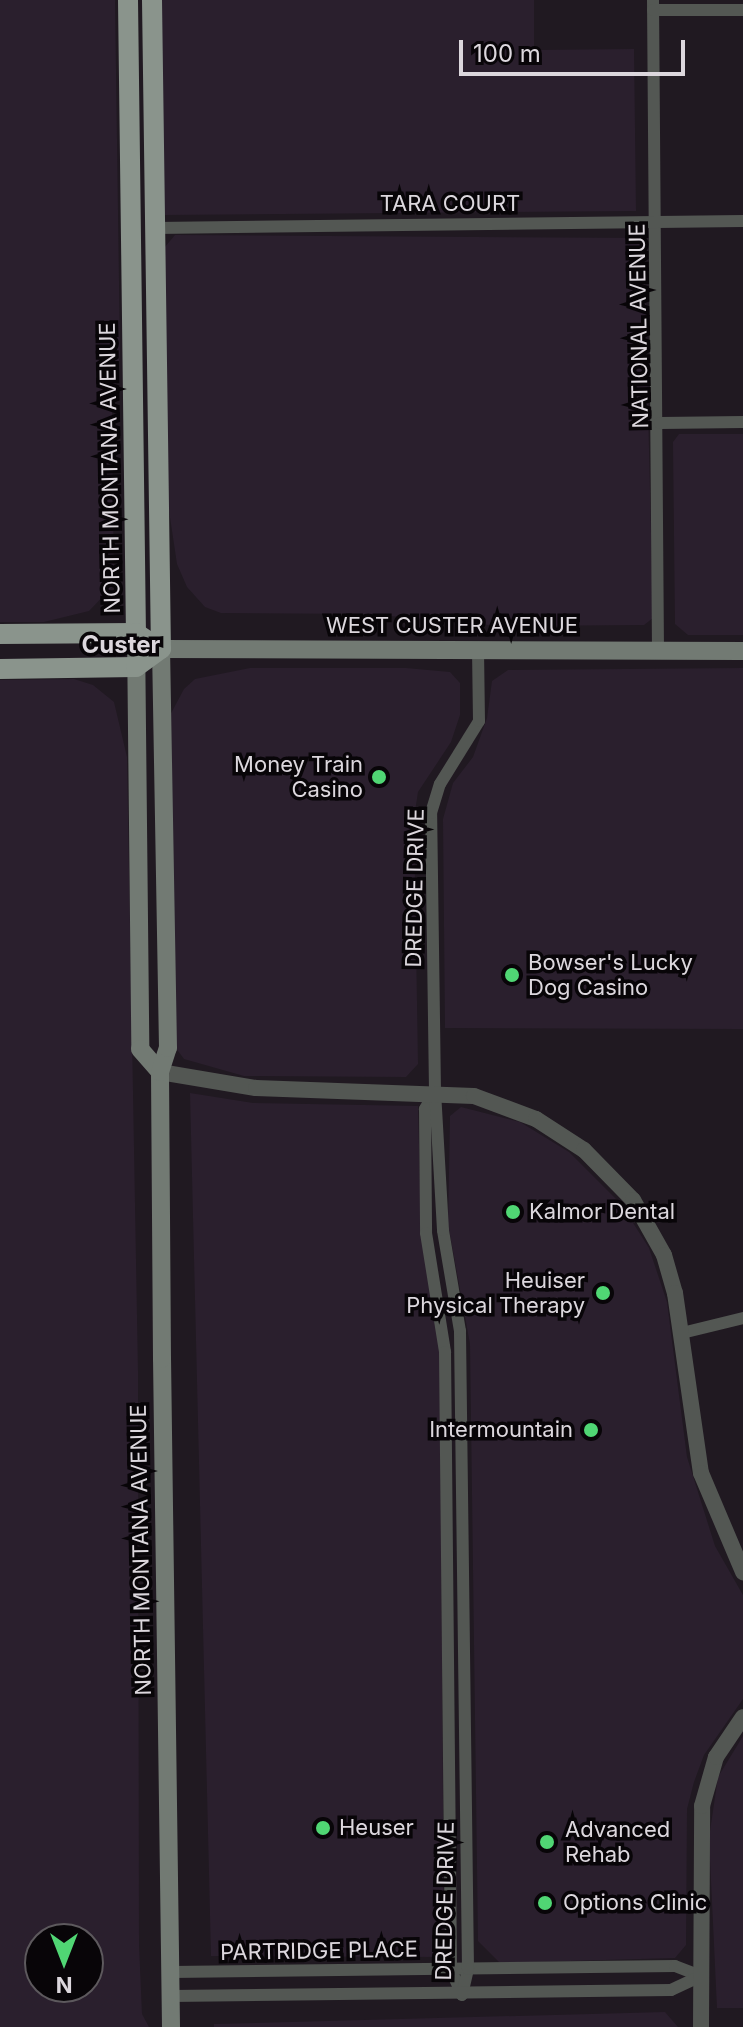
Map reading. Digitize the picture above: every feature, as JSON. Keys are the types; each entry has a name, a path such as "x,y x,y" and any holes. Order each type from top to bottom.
{"main road":[{"name":"NORTH MONTANA AVENUE","path":"128,0 140,1049 160,1072"},
{"name":"NORTH MONTANA AVENUE","path":"152,0 168,1048 160,1072 171,2027"},
{"path":"0,634 136,633 161,649 136,667 0,669"},
{"name":"WEST CUSTER AVENUE","path":"161,649 743,651"}],"street":[{"path":"653,5 743,10"},
{"name":"NATIONAL AVENUE","path":"653,5 660,423 658,651"},
{"name":"TARA COURT","path":"156,228 743,221"},
{"path":"660,423 743,422"},
{"name":"DREDGE DRIVE","path":"462,1995 468,1969 460,1331 443,1230 435,1091 431,813 440,784 479,721 478,650"},
{"path":"160,1072 264,1088 435,1091 474,1096 536,1119 569,1138 612,1176 645,1218 664,1255 682,1333 701,1473 743,1572"},
{"name":"DREDGE DRIVE","path":"435,1091 425,1109 426,1233 445,1352 451,1970 462,1995"},
{"path":"682,1333 743,1318"},
{"path":"701,2027 702,1806 716,1757 743,1717"},
{"name":"PARTRIDGE PLACE","path":"171,1972 675,1966 701,1976"},
{"path":"171,1996 462,1995 671,1990 701,1976"}],"shaded area":[{"path":"0,0 115,0 120,353 112,413 114,585 89,611 44,622 0,622"},
{"path":"160,0 534,0 534,50 634,49 636,211 163,215"},
{"path":"175,235 644,238 653,618 644,625 500,626 368,614 221,613 205,607 187,587 177,564 168,504 164,248"},
{"path":"679,434 743,434 743,635 688,635 675,624 673,442"},
{"path":"250,668 406,668 450,672 460,683 460,715 451,742 418,792 414,818 418,1064 406,1077 244,1076 184,1059 175,1047 169,717 184,689 195,679"},
{"path":"743,668 743,1029 445,1028 443,819 453,783 473,757 487,718 492,681 508,670"},
{"path":"74,679 93,685 114,702 127,757 138,1372 139,1944 142,2014 149,2027 0,2027 0,680"},
{"path":"190,1093 253,1103 418,1106 421,1224 440,1341 444,1957 211,1956"},
{"path":"461,1107 520,1122 569,1152 621,1204 649,1248 667,1302 687,1457 715,1546 743,1595 743,1699 704,1755 694,1782 687,1809 686,1945 675,1958 500,1963 478,1941 470,1344 448,1224 450,1116"},
{"path":"743,1736 743,2008 717,2008 709,1838 718,1777"},
{"path":"665,2012 678,2027 214,2027 214,2024"}],"place":[{"name":"Money Train Casino","path":"379,777"},
{"name":"Bowser's Lucky Dog Casino","path":"512,975"},
{"name":"Kalmor Dental","path":"513,1212"},
{"name":"Heuiser Physical Therapy","path":"603,1293"},
{"name":"Intermountain","path":"591,1430"},
{"name":"Heuser","path":"323,1828"},
{"name":"Advanced Rehab","path":"547,1842"},
{"name":"Options Clinic","path":"545,1903"}],"district":[{"name":"Custer","path":"121,645"}]}
